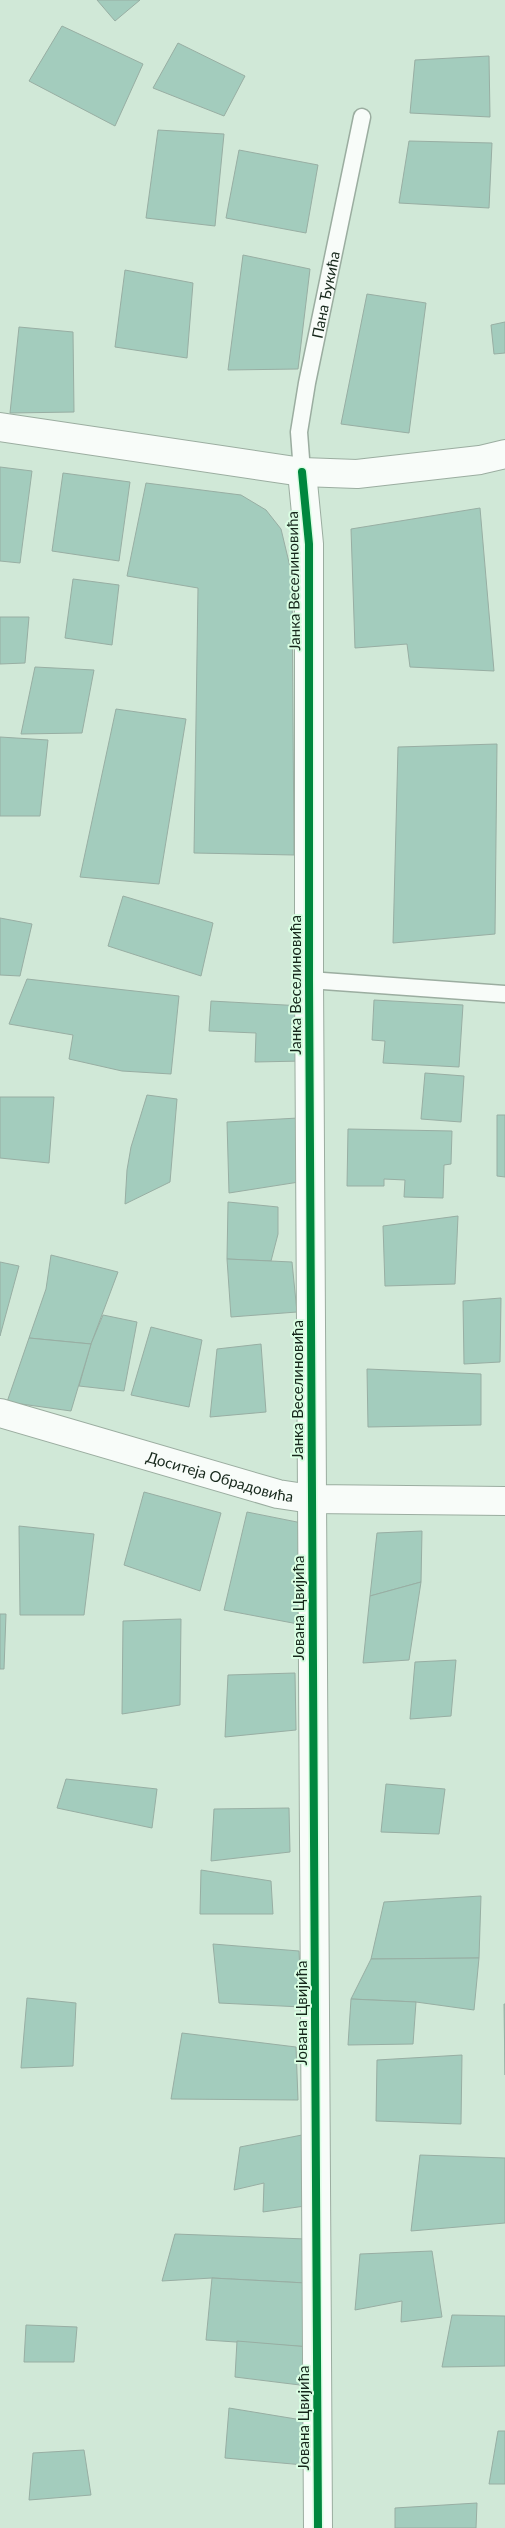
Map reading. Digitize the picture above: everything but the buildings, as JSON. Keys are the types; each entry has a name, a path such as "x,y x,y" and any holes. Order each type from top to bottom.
{"street":[{"path":"0,427 302,472 357,474 480,460 505,454"},
{"name":"Јанка Веселиновића","path":"302,472 309,544 308,980 312,1499"},
{"name":"Доситеја Обрадовића","path":"0,1413 278,1494 312,1499 505,1501"},
{"name":"Јована Цвијића","path":"312,1499 318,2528"}],"lane":[{"name":"Пана Ђукића","path":"302,472 298,432 362,117"},
{"path":"308,980 505,994"}],"cycle path":[{"path":"302,472 309,544 309,980 318,2528"}]}
